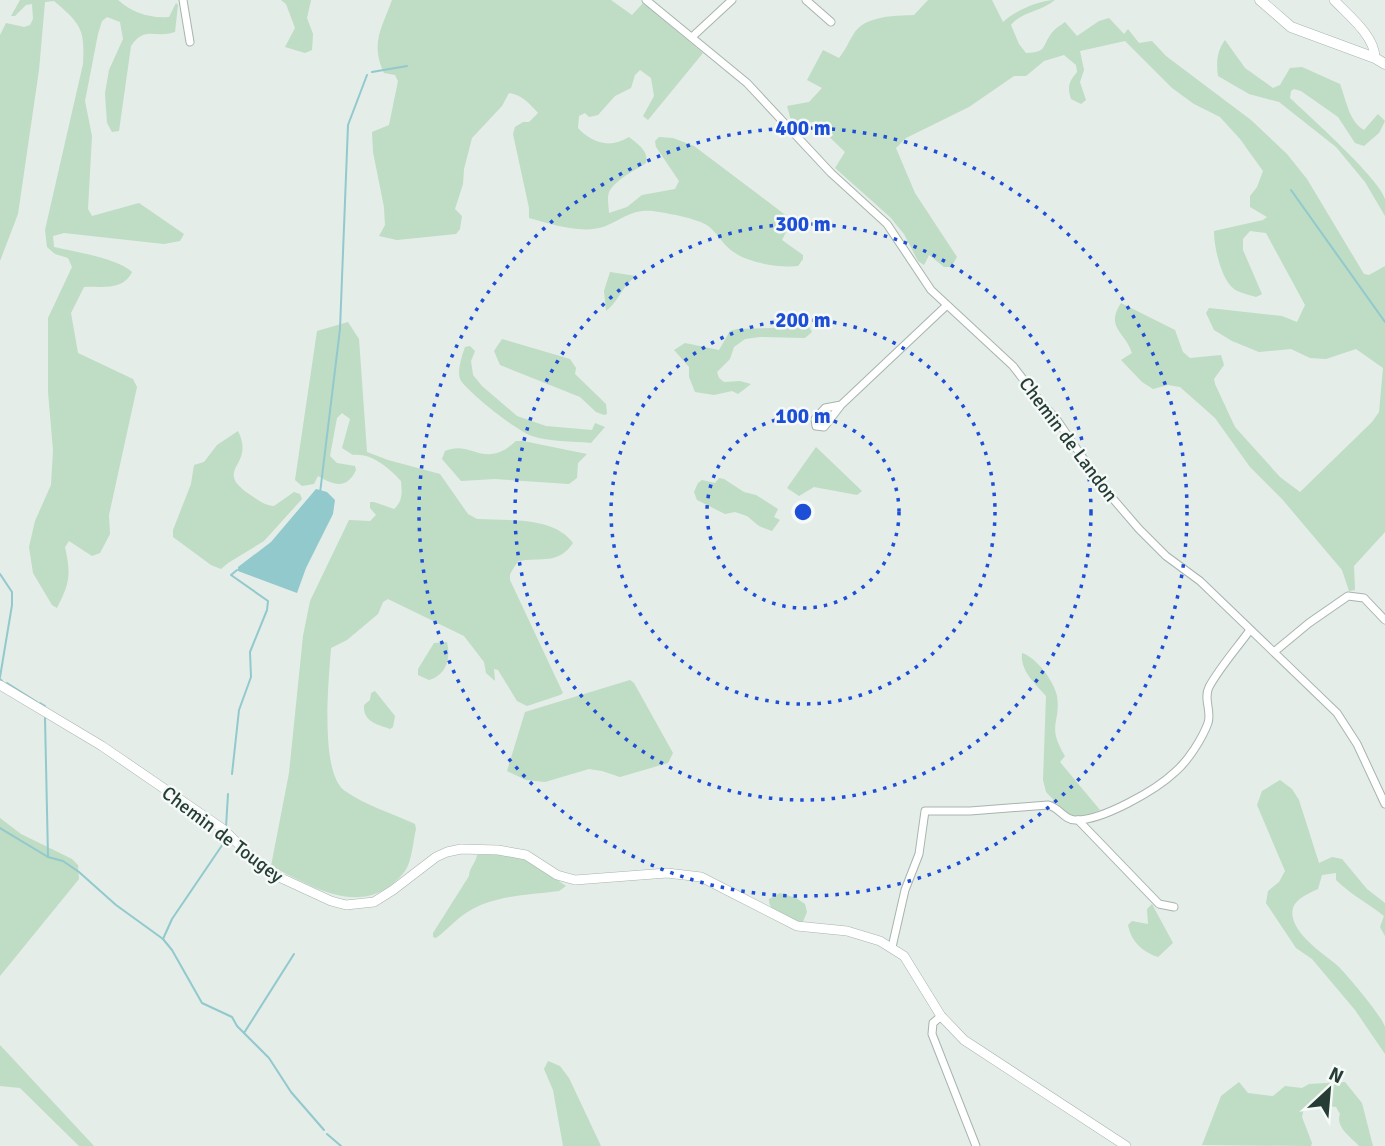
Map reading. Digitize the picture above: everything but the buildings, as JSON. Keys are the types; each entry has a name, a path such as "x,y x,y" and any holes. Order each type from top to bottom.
{"main road":[{"path":"1260,0 1277,17 1298,30 1385,64"}],"street":[{"path":"183,0 190,42"},
{"name":"Chemin de Landon","path":"646,0 747,83 831,173 887,224 919,274 946,306 1013,366 1039,400 1058,419 1102,486 1139,529 1167,556 1200,581 1325,701 1348,729 1385,804"},
{"path":"692,37 732,0"},
{"path":"807,0 831,22"},
{"path":"1334,0 1367,36 1374,48 1375,58"},
{"path":"841,405 946,306"},
{"path":"1274,652 1348,596 1364,598 1385,620"},
{"path":"1126,1146 971,1044 942,1016 904,956 892,947 905,890 919,854 925,811 970,811 1048,805 1055,806 1069,819 1078,820 1129,803 1174,773 1182,765 1209,721 1206,699 1210,686 1250,630"},
{"name":"Chemin de Tougey","path":"0,685 102,746 223,830 266,871 331,901 346,905 373,902 447,852 461,849 498,850 526,855 557,875 575,880 667,873 701,877 797,926 847,931 865,935 892,947"},
{"path":"1078,820 1159,904 1174,907"},
{"path":"942,1016 933,1023 932,1034 975,1146"}],"green space":[{"path":"20,0 118,0 142,14 155,17 169,17 176,3 178,5 175,32 146,34 131,46 119,131 112,132 107,123 105,93 109,70 123,39 120,22 107,17 102,21 98,34 85,101 92,136 88,209 92,216 139,203 184,234 180,241 164,244 64,233 53,236 54,247 107,259 132,272 118,285 84,287 71,313 78,353 133,379 137,387 109,515 110,534 100,553 92,556 69,541 65,547 68,578 57,608 52,605 33,573 29,547 35,521 51,485 53,450 48,392 48,318 72,267 68,258 55,254 47,247 45,230 83,64 83,43 76,22 54,1 45,2 39,70 18,214 0,261 0,35 6,23 24,27 30,25 33,19 32,4 26,5 15,16 11,16"},
{"path":"281,0 311,0 307,18 313,34 312,50 305,53 285,47 295,28 286,4"},
{"path":"392,0 611,0 632,15 643,3 703,53 648,120 643,116 654,96 651,78 640,70 635,75 631,88 615,96 598,115 589,117 585,113 579,116 578,128 595,141 615,143 629,137 646,154 646,163 622,178 610,190 609,213 627,207 642,195 675,189 679,181 656,147 655,141 659,137 673,138 694,146 792,220 782,240 803,255 803,259 798,266 755,262 732,251 705,224 659,212 635,212 594,229 566,227 529,218 513,134 515,127 529,122 538,113 522,98 509,93 502,106 472,138 455,209 462,216 460,229 456,234 397,240 379,236 385,225 384,207 373,152 372,132 389,125 398,81 395,75 384,73 378,53 381,27"},
{"path":"928,0 992,0 1003,22 1028,7 1055,0 1020,17 1011,25 1026,53 1041,50 1052,32 1065,22 1077,36 1099,21 1109,18 1124,34 1128,29 1139,43 1152,41 1166,56 1251,120 1287,154 1307,179 1364,274 1369,275 1385,266 1385,532 1354,566 1355,590 1349,591 1342,570 1282,499 1250,467 1215,418 1180,387 1168,385 1153,389 1142,382 1121,360 1132,353 1116,324 1115,318 1121,303 1175,330 1183,352 1190,358 1221,355 1224,365 1214,379 1235,427 1280,477 1300,492 1379,412 1383,368 1356,349 1326,359 1310,358 1291,349 1259,352 1214,330 1206,313 1209,308 1282,316 1297,322 1305,305 1266,233 1250,231 1243,239 1243,250 1262,294 1256,297 1242,293 1234,289 1225,278 1217,254 1214,231 1267,217 1250,207 1250,196 1263,171 1220,117 1194,104 1172,88 1125,41 1080,51 1084,70 1080,82 1086,100 1081,104 1071,99 1069,91 1077,72 1076,65 1064,55 1044,61 1026,76 1014,76 969,107 906,138 896,148 915,193 957,257 951,267 944,267 929,255 924,265 918,261 904,234 890,217 835,168 845,152 814,122 792,124 787,106 809,102 822,88 807,80 823,50 839,58 858,28 880,18 914,15"},
{"path":"1225,40 1245,68 1273,88 1280,85 1290,68 1302,67 1340,84 1351,116 1364,130 1378,114 1385,121 1379,133 1364,146 1355,143 1338,117 1301,91 1291,91 1290,98 1342,147 1380,189 1385,199 1385,216 1365,182 1336,147 1279,102 1249,94 1218,76 1218,57"},
{"path":"610,272 636,276 606,311 604,291"},
{"path":"348,322 359,339 367,452 440,474 468,514 477,519 542,524 565,534 573,543 561,555 549,559 518,561 510,574 510,580 563,693 560,695 527,706 517,701 498,670 494,669 495,681 486,673 484,662 464,636 388,599 383,602 378,614 347,640 331,648 328,724 332,765 337,781 353,796 415,824 416,829 405,871 390,886 374,894 357,897 340,896 322,890 271,866 289,773 303,636 310,601 349,520 370,521 376,515 370,508 370,502 394,509 401,496 401,481 386,467 367,456 353,455 342,448 350,419 342,413 337,418 330,456 337,463 355,466 356,470 352,476 348,481 339,484 318,476 314,484 302,486 295,480 317,331"},
{"path":"809,327 812,332 805,338 760,337 745,339 734,347 730,359 717,372 724,382 740,381 751,384 738,394 732,391 714,395 695,392 689,377 689,367 674,350 685,343 719,350 730,331 737,329"},
{"path":"502,339 570,359 576,368 575,374 606,404 607,414 596,412 580,397 500,365 494,351"},
{"path":"470,346 475,351 471,361 473,375 517,416 546,426 592,430 595,423 605,427 591,443 546,439 525,433 482,401 460,379 459,367 465,347"},
{"path":"238,431 242,452 234,478 239,485 258,500 274,506 294,492 300,494 302,499 264,541 221,569 211,565 173,537 173,530 191,484 194,465 204,462 217,445"},
{"path":"516,441 587,454 578,463 577,478 569,484 495,479 461,481 442,459 445,451 454,448 495,454"},
{"path":"816,447 862,491 857,495 814,487 799,496 787,488"},
{"path":"719,478 744,492 756,495 778,509 774,517 780,520 772,531 759,526 747,516 735,512 725,514 697,500 694,492 698,483 702,480 715,483"},
{"path":"447,642 448,660 440,674 429,680 418,675 418,669 434,643"},
{"path":"1022,653 1038,664 1055,690 1058,705 1055,731 1065,756 1060,762 1100,810 1071,818 1046,792 1043,780 1046,696 1026,671"},
{"path":"630,680 673,753 668,763 620,777 589,769 545,782 526,780 507,771 525,712"},
{"path":"375,691 395,716 390,729 372,722 364,711 364,705"},
{"path":"1280,780 1292,789 1299,800 1319,863 1332,857 1342,859 1367,889 1385,903 1385,936 1380,927 1384,916 1341,885 1336,880 1336,873 1322,875 1318,889 1297,901 1293,908 1293,917 1301,933 1338,966 1378,1014 1385,1027 1385,1054 1355,1010 1312,959 1296,948 1266,903 1268,891 1279,882 1285,871 1257,805 1262,791"},
{"path":"0,818 21,834 72,859 78,865 79,879 0,976"},
{"path":"498,853 521,857 566,886 559,891 511,897 476,907 436,938 433,937 469,876 477,855"},
{"path":"780,893 805,904 807,912 802,924 772,908 769,899"},
{"path":"1152,904 1173,943 1158,957 1138,946 1128,925 1132,921 1148,924 1147,909"},
{"path":"0,1045 94,1146 79,1146 20,1088 0,1086"},
{"path":"548,1061 560,1066 569,1078 601,1146 563,1146 553,1090 544,1069"},
{"path":"1239,1082 1248,1093 1273,1096 1285,1086 1302,1088 1309,1084 1345,1082 1362,1103 1373,1146 1359,1146 1348,1135 1340,1123 1340,1114 1336,1107 1312,1104 1304,1108 1302,1117 1311,1146 1202,1145 1221,1096"}],"water":[{"path":"316,489 327,492 335,500 333,514 306,568 297,593 238,571 238,567 271,542"}],"waterway":[{"path":"372,72 407,66"},
{"path":"320,493 340,329 348,125 367,75"},
{"path":"1291,190 1385,322"},
{"path":"232,774 239,710 251,677 250,652 268,601 231,575 237,570"},
{"path":"0,574 12,592 0,677"},
{"path":"7,683 37,702"},
{"path":"40,703 45,706"},
{"path":"45,718 48,857"},
{"path":"226,827 228,794"},
{"path":"0,828 48,857 63,861 163,939 202,1003 232,1017 237,1026 269,1058 291,1092 324,1130"},
{"path":"163,939 172,919 227,838"},
{"path":"244,1033 294,954"},
{"path":"327,1134 341,1146"}]}
